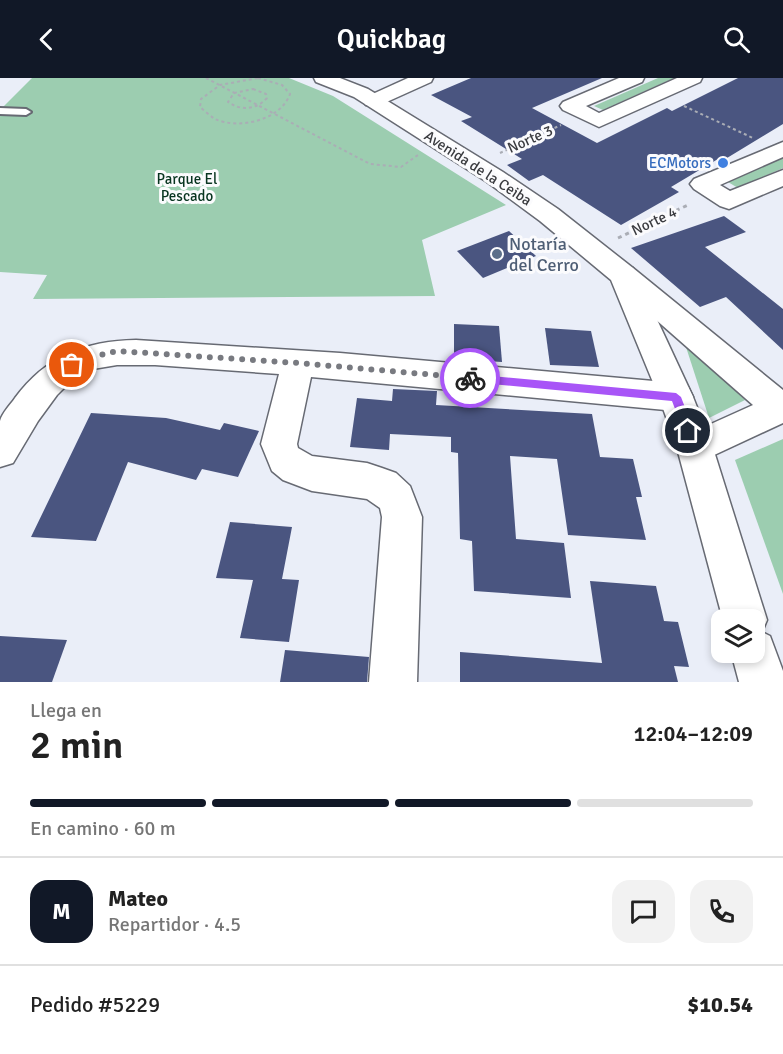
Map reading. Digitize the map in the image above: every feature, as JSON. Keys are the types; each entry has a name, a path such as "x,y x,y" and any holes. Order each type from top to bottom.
{"street":[{"name":"Avenida de la Ceiba","path":"323,78 349,88 373,89 438,141 549,215 593,249 782,408"},
{"path":"373,89 424,78"},
{"name":"Norte 3","path":"585,114 570,106 635,78"},
{"path":"585,114 599,122 693,78"},
{"path":"782,150 702,184 729,201 783,177"},
{"name":"Avenida de la Ceiba","path":"623,275 676,397 694,448 742,609"},
{"path":"0,451 43,386 60,371 84,359 117,351 298,363 676,397"},
{"path":"298,363 279,444 280,453 297,467 316,473 380,485 393,493 402,517 393,682"},
{"path":"694,448 782,408"},
{"path":"757,663 763,682"}],"lane":[{"path":"0,111 26,111"}],"path":[{"path":"206,78 370,164 401,166 438,141"},
{"path":"258,78 281,84 289,89 290,103 275,114 244,122 215,119 205,114 200,107 201,99 207,92 219,85 258,78"},
{"path":"246,90 263,92 267,98 258,105 245,108 228,102 234,93 246,90"},
{"path":"659,94 782,150"},
{"name":"Norte 3","path":"474,164 585,114"},
{"name":"Norte 4","path":"593,249 716,192"}],"green space":[{"name":"Parque El Pescado","path":"32,78 289,78 333,96 506,205 422,240 435,296 33,299 47,275 0,272 0,110"},
{"path":"658,78 674,78 603,110 594,106"},
{"path":"783,158 783,168 738,188 728,182"},
{"path":"685,344 745,400 709,418"},
{"path":"783,439 783,594 735,460"}],"building":[{"path":"471,78 602,78 532,108 597,143 667,108 672,111 738,78 783,78 783,124 727,158 723,156 671,187 679,192 621,225 543,175 529,181 507,165 522,159 461,121 472,117 431,95"},
{"path":"724,216 746,232 705,247 783,309 783,350 726,297 700,307 631,248"},
{"name":"Notaría del Cerro","path":"509,231 536,256 483,278 457,251"},
{"path":"454,324 499,326 502,362 454,359"},
{"path":"545,328 591,331 599,367 550,365"},
{"path":"393,389 437,391 436,405 592,414 600,457 633,459 642,497 636,497 646,540 568,535 557,459 510,456 516,539 564,543 571,598 474,591 472,541 460,539 458,453 451,452 451,437 390,434 389,450 350,447 357,398 392,401"},
{"path":"91,413 166,418 220,430 224,423 259,431 238,477 202,469 196,480 128,462 96,541 31,537"},
{"path":"230,522 292,527 282,579 299,580 289,642 240,638 253,580 216,578"},
{"path":"590,581 656,586 664,621 678,622 689,667 674,666 678,682 460,682 460,652 602,663"},
{"path":"0,636 67,640 52,682 0,682"},
{"path":"285,650 369,657 367,682 280,682"}],"way so far":[{"path":"72,365 84,359 117,351 298,363 470,378"}],"place":[{"name":"ECMotors","path":"723,163"},
{"name":"Notaría del Cerro","path":"497,254"}],"route":[{"path":"470,378 676,397 688,431"}]}
